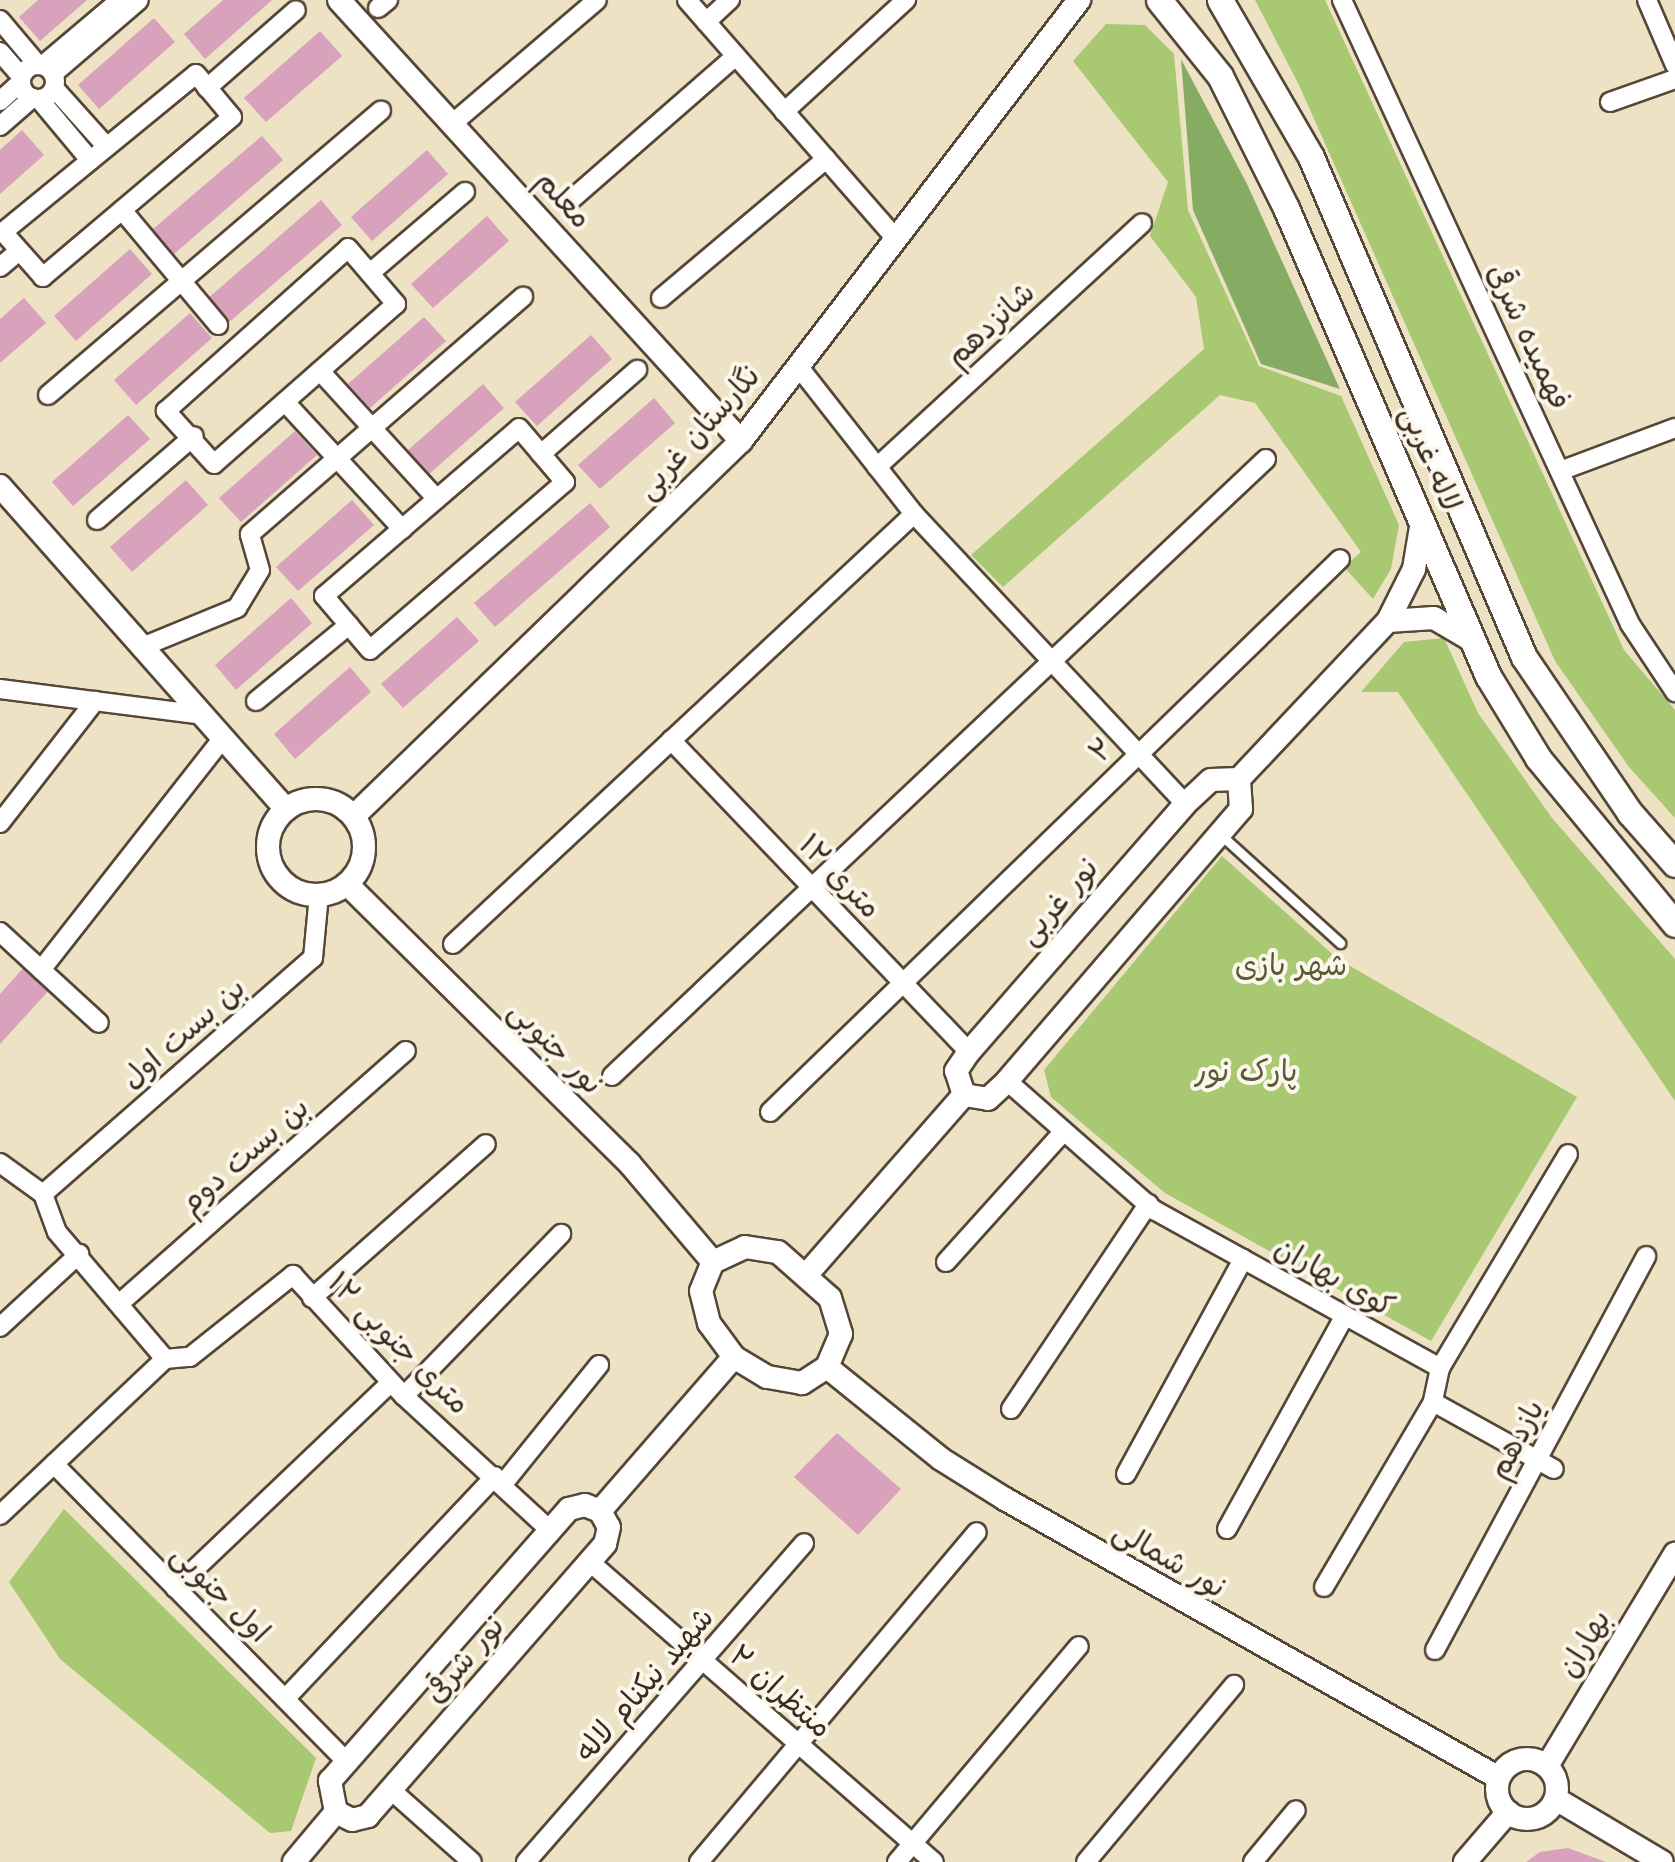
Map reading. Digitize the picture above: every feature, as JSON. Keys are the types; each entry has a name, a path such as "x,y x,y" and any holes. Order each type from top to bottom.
{"main road":[{"name":"لاله غربی","path":"1159,0 1220,76 1245,126 1422,520 1470,639 1538,758 1675,924"},
{"name":"لاله غربی","path":"1220,0 1311,157 1524,658 1630,813 1675,864"}],"street":[{"path":"0,126 37,81 121,0"},
{"path":"0,101 37,81 139,0"},
{"name":"معلم","path":"339,0 741,442"},
{"path":"453,123 597,0"},
{"path":"687,0 896,239"},
{"path":"706,22 730,0"},
{"path":"784,112 906,0"},
{"name":"نگارستان غربی","path":"354,816 741,442 1079,0"},
{"name":"فهمیده شرقی","path":"1342,0 1630,624 1675,692"},
{"path":"1646,0 1675,65"},
{"path":"207,88 296,10"},
{"path":"0,20 90,160"},
{"path":"0,52 37,81 106,147"},
{"path":"573,198 736,56"},
{"path":"196,74 207,88 232,117 43,277 3,232 196,74"},
{"path":"1610,102 1675,79"},
{"path":"48,394 382,110"},
{"path":"662,298 826,159"},
{"path":"370,274 465,192"},
{"path":"122,210 218,326"},
{"name":"شانزدهم","path":"878,467 1142,223"},
{"path":"348,248 396,304 320,371 214,464 194,436 166,411 348,248"},
{"path":"0,267 20,251"},
{"path":"142,647 237,608 260,570 250,534 523,298"},
{"path":"798,366 914,514 1186,804"},
{"path":"541,454 637,370"},
{"path":"320,371 437,499"},
{"path":"285,402 402,530"},
{"path":"519,428 541,454 565,482 370,650 324,596 519,428"},
{"path":"1560,471 1675,428"},
{"path":"97,520 194,436"},
{"path":"612,1076 1266,459"},
{"path":"0,486 286,809"},
{"path":"453,944 914,514"},
{"name":"نور غربی","path":"968,1052 1186,804 1210,780 1239,779 1388,621 1414,569 1422,520"},
{"name":"۲","path":"770,1112 1340,560"},
{"path":"1388,621 1434,618 1470,639"},
{"path":"256,701 348,624"},
{"path":"0,688 202,715"},
{"path":"0,823 95,701"},
{"path":"41,970 223,738"},
{"name":"۱۲ متری","path":"671,740 968,1052"},
{"path":"964,1095 988,1098 1007,1081 1241,809 1239,779"},
{"path":"328,800 354,816 364,844 347,884 319,895 290,888 271,865 269,834 286,809 328,800"},
{"name":"نور جنوبی","path":"347,884 629,1163 713,1262"},
{"name":"بن بست اول","path":"44,1194 313,958 319,895"},
{"path":"0,932 99,1023"},
{"name":"بن بست دوم","path":"120,1303 406,1051"},
{"path":"964,1095 956,1071 968,1052"},
{"name":"کوی بهاران","path":"1007,1081 1148,1204 1440,1368"},
{"path":"808,1272 964,1095"},
{"path":"946,1262 1064,1131"},
{"path":"312,1298 486,1144"},
{"path":"1324,1587 1433,1402 1440,1368 1568,1154"},
{"path":"0,1164 44,1194 57,1232 80,1254 165,1359 0,1515"},
{"path":"1011,1409 1148,1204"},
{"path":"175,1588 398,1389 562,1234"},
{"path":"746,1248 778,1252 808,1272 830,1298 841,1334 828,1367 802,1383 767,1377 734,1357 709,1324 701,1290 713,1262 746,1248"},
{"path":"0,1327 80,1254"},
{"name":"یازدهم","path":"1435,1650 1546,1465 1646,1256"},
{"path":"1126,1474 1242,1258"},
{"name":"۱۲ متری جنوبی","path":"165,1359 190,1356 292,1275 398,1389 551,1530"},
{"path":"1228,1529 1345,1316"},
{"path":"600,1511 734,1357"},
{"path":"285,1699 499,1480 599,1366"},
{"name":"نور شمالی","path":"828,1367 912,1437 1005,1500 1499,1778"},
{"path":"1433,1402 1546,1465"},
{"name":"اول جنوبی","path":"54,1464 347,1762"},
{"name":"نور شرقی","path":"585,1505 600,1511 609,1527 590,1562 391,1790 368,1816 352,1820 336,1812 330,1781 569,1510 585,1505"},
{"path":"698,1862 976,1532"},
{"name":"شهید نیکنام لاله","path":"526,1862 804,1543"},
{"name":"بهاران","path":"1547,1766 1675,1554"},
{"name":"منتظران ۲","path":"590,1562 934,1862"},
{"path":"897,1862 1079,1646"},
{"path":"1086,1862 1234,1685"},
{"path":"1556,1800 1535,1818 1508,1812 1498,1796 1499,1778 1520,1760 1547,1766 1556,1800 1662,1862"},
{"path":"391,1790 472,1862"},
{"path":"1253,1862 1296,1810"},
{"path":"294,1862 336,1812"},
{"path":"1465,1862 1508,1812"},
{"path":"439,1862 453,1846"}],"lane":[{"path":"1221,835 1340,943"}],"green space":[{"path":"1255,0 1325,0 1624,650 1675,710 1675,818 1629,767 1555,661 1299,85"},
{"path":"1106,24 1145,25 1174,54 1188,210 1259,366 1341,396 1399,525 1391,569 1373,599 1344,567 1361,552 1255,403 1220,395 1003,587 971,555 1204,349 1196,297 1150,236 1168,182 1073,61"},
{"path":"1181,59 1247,184 1340,389 1261,364 1193,210"},
{"path":"1444,638 1478,713 1552,818 1675,959 1675,1101 1398,692 1361,692 1404,642"},
{"name":"پارک نور","path":"1222,856 1338,959 1577,1097 1431,1341 1165,1193 1051,1097 1044,1070"},
{"path":"64,1509 316,1758 291,1831 270,1833 60,1659 9,1582"}],"building":[{"path":"38,0 87,0 40,41 19,17"},
{"path":"223,0 272,0 205,59 184,34"},
{"path":"154,18 175,42 99,109 78,85"},
{"path":"320,31 342,56 266,122 244,98"},
{"path":"22,130 44,155 0,194 0,150"},
{"path":"262,136 283,160 167,260 146,235"},
{"path":"427,150 448,174 372,241 351,217"},
{"path":"321,200 342,225 227,324 206,300"},
{"path":"487,216 509,241 433,308 411,284"},
{"path":"130,249 152,274 76,341 54,316"},
{"path":"24,298 46,323 0,363 0,319"},
{"path":"190,313 212,338 136,405 114,380"},
{"path":"424,317 446,341 370,408 348,384"},
{"path":"591,335 612,359 537,426 515,402"},
{"path":"483,384 504,408 428,475 407,451"},
{"path":"654,398 675,423 600,489 578,465"},
{"path":"128,415 150,439 73,506 52,482"},
{"path":"295,431 317,455 241,522 219,498"},
{"path":"186,480 208,505 132,572 110,547"},
{"path":"352,500 374,525 298,591 276,567"},
{"path":"590,503 610,527 495,627 474,603"},
{"path":"291,598 312,623 236,690 215,665"},
{"path":"457,617 479,641 403,708 381,684"},
{"path":"350,667 371,692 295,759 274,734"},
{"path":"27,964 52,987 0,1044 0,994"},
{"path":"837,1433 901,1489 858,1535 794,1477"},
{"path":"1568,1848 1606,1862 1526,1862 1540,1852"}],"park label":[{"name":"شهر بازی","path":"1291,966"}]}
